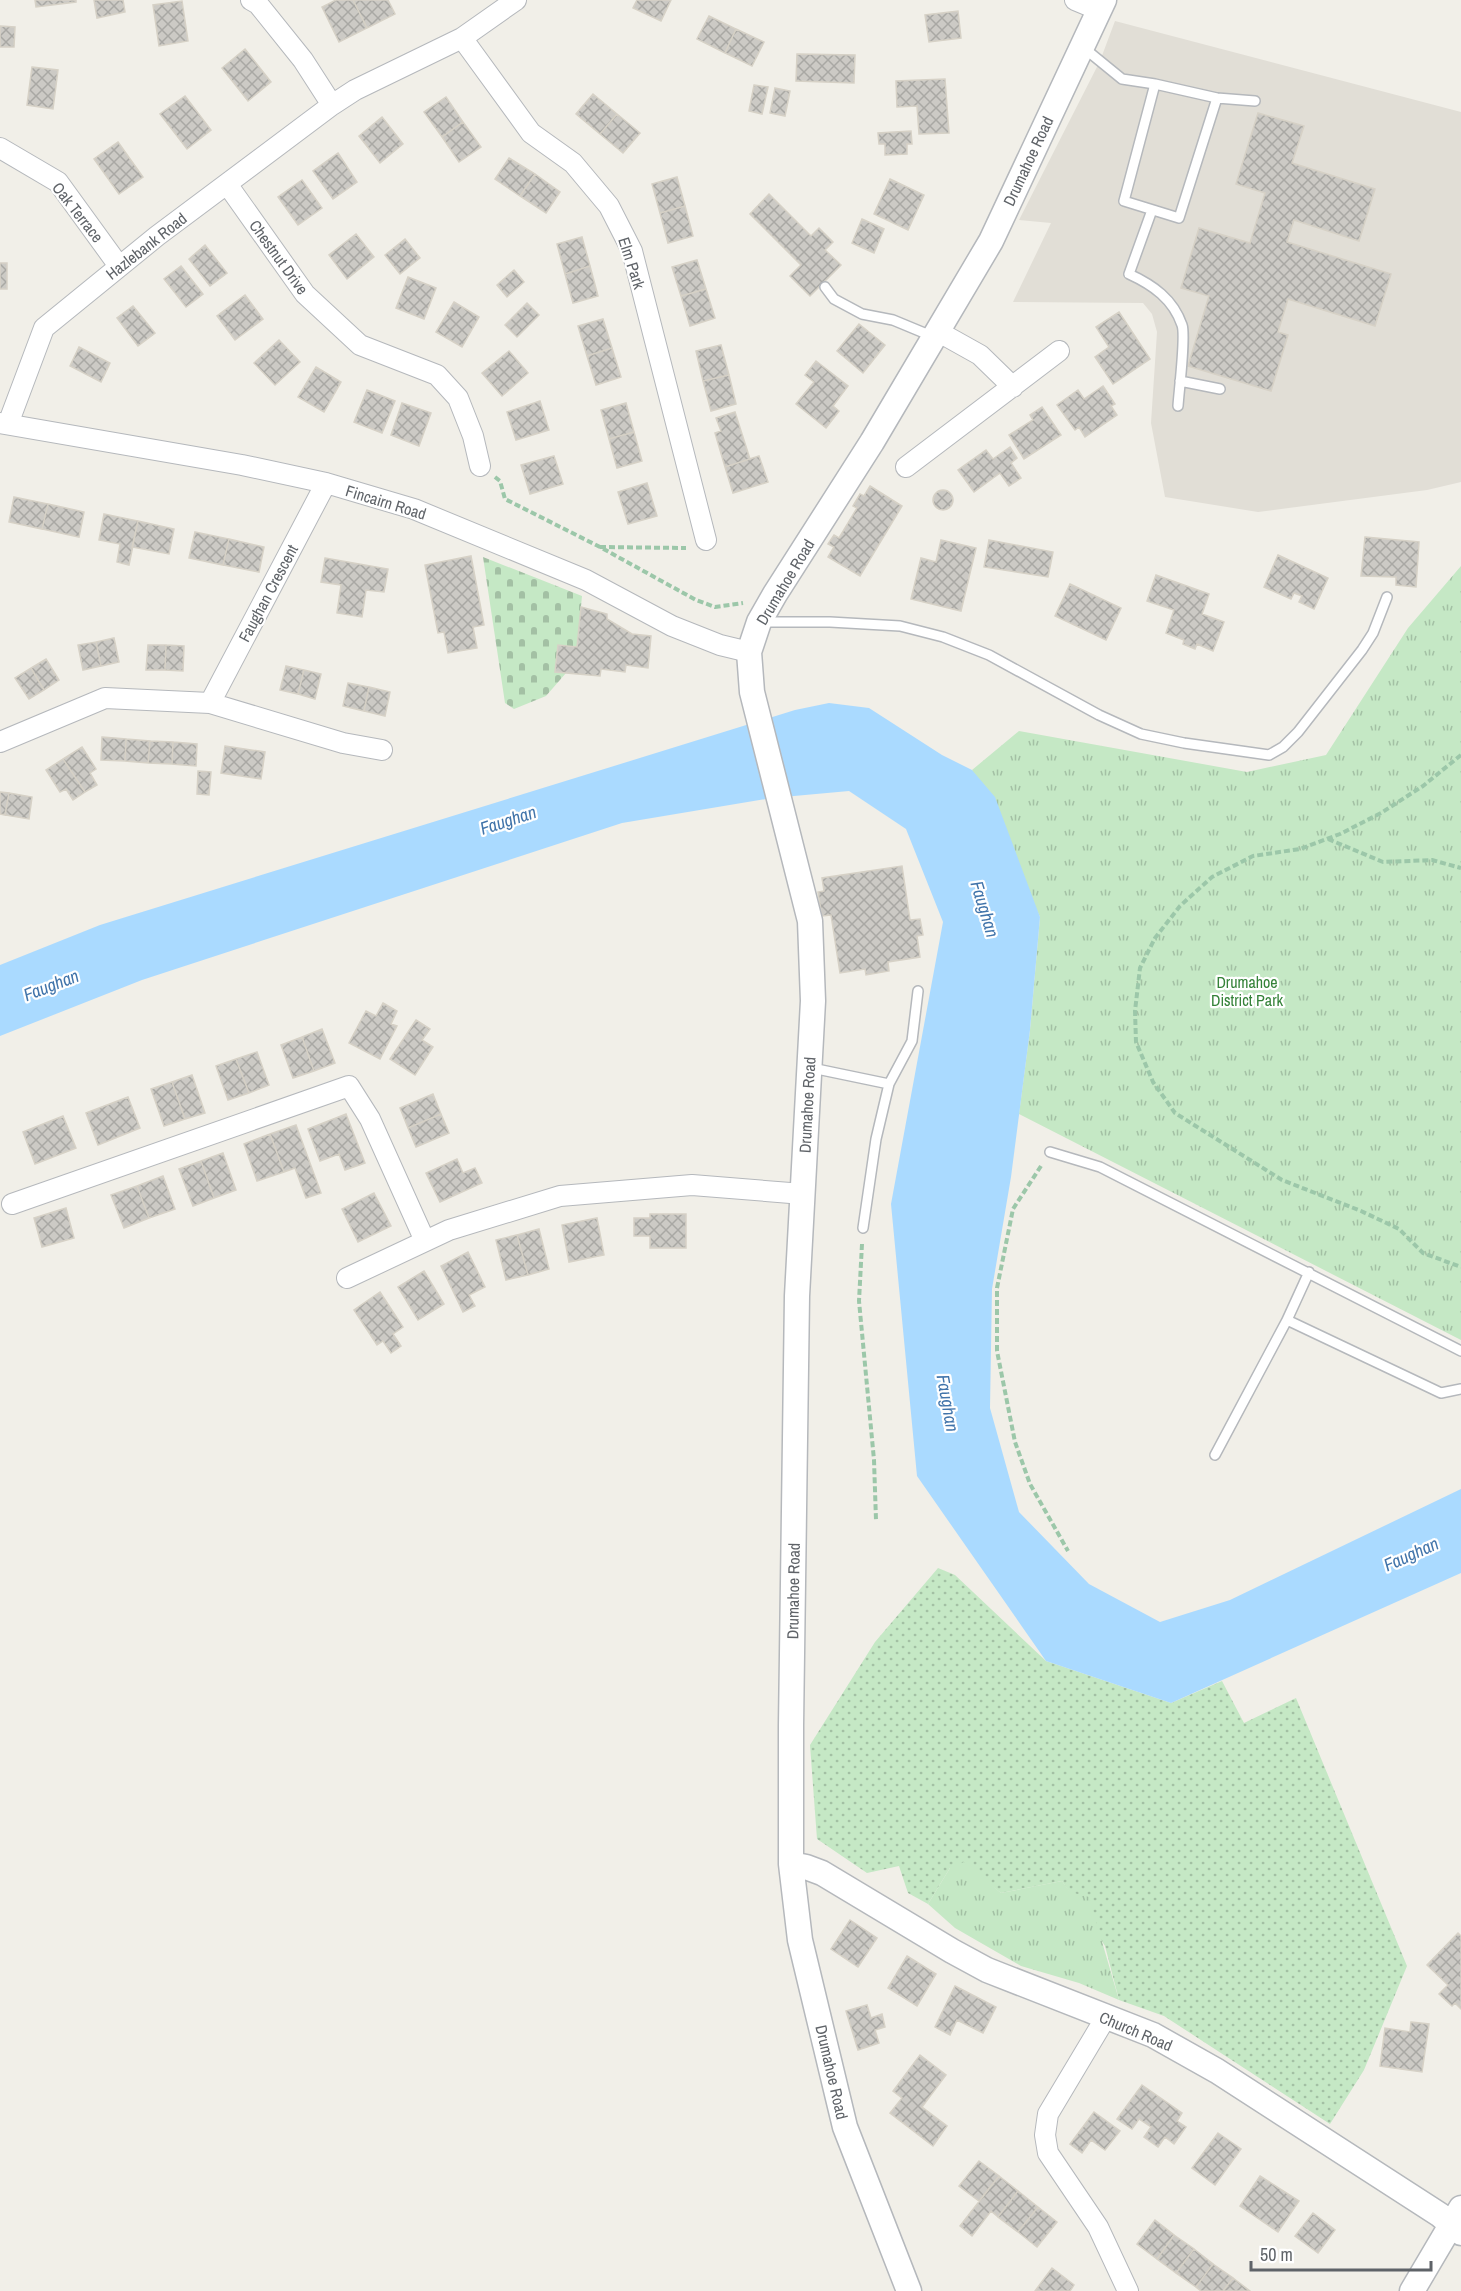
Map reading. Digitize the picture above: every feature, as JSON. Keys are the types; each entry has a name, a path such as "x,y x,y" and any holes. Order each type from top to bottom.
{"street":[{"path":"251,0 258,4 303,60 332,105"},
{"name":"Hazlebank Road","path":"4,423 44,328 119,266 332,105 355,90 462,38 491,20 516,0"},
{"path":"1075,0 1101,5"},
{"name":"Drumahoe Road","path":"909,2291 845,2127 800,1940 791,1864 797,1296 813,1001 810,921 752,692 749,652 759,622 775,594 872,442 991,241 1101,5"},
{"name":"Elm Park","path":"462,38 531,133 573,163 609,206 632,250 706,540"},
{"name":"Oak Terrace","path":"0,148 58,182 119,266"},
{"name":"Chestnut Drive","path":"227,184 305,294 336,324 360,345 437,375 458,398 480,466"},
{"path":"936,334 980,355 1013,387"},
{"path":"906,467 1059,351"},
{"name":"Fincairn Road","path":"4,423 242,465 326,483 414,509 586,580 672,626 720,645 749,652"},
{"name":"Faughan Crescent","path":"210,703 326,483"},
{"path":"0,742 105,698 210,703 343,743 382,750"},
{"path":"12,1204 349,1086 370,1119 425,1241"},
{"path":"347,1278 449,1230 560,1196 692,1185 803,1194"},
{"name":"Church Road","path":"791,1864 822,1873 987,1970 1153,2035 1217,2071 1458,2222"},
{"path":"1106,2017 1048,2114 1045,2135 1048,2153 1098,2226 1128,2291"},
{"path":"1412,2291 1458,2222"}],"lane":[{"path":"1082,47 1122,79 1217,98 1256,101"},
{"path":"1155,84 1124,201 1179,218 1217,98"},
{"path":"1152,210 1130,274 1153,285 1171,304 1183,327 1178,406"},
{"path":"825,287 834,299 862,314 892,320 936,334"},
{"path":"1179,381 1220,389"},
{"path":"759,622 830,622 900,626 943,637 989,655 1099,715 1141,734 1184,743 1269,754 1282,747 1298,732 1362,650 1373,633 1387,597"},
{"path":"863,1228 876,1139 889,1084 912,1041 918,991"},
{"path":"809,1068 889,1084"},
{"path":"1050,1152 1100,1167 1461,1351"},
{"path":"1215,1455 1287,1320 1309,1272"},
{"path":"1287,1320 1441,1393 1461,1389"}],"path":[{"path":"480,466 500,481 505,499 600,547 696,600 715,607 742,603 775,594"},
{"path":"600,547 683,548 706,540"},
{"path":"1461,755 1423,786 1390,808 1328,839 1300,849 1253,856 1212,877 1180,906 1155,938 1140,969 1135,1011 1137,1042 1153,1082 1175,1113 1282,1180 1399,1229 1423,1253 1461,1267"},
{"path":"1328,839 1383,862 1432,860 1461,868"},
{"path":"1050,1152 1013,1209 997,1288 997,1351 1015,1442 1030,1484 1068,1551"},
{"path":"863,1228 859,1301 874,1460 876,1520"}],"shaded area":[{"path":"1115,21 1461,112 1461,482 1427,490 1258,512 1165,497 1151,423 1157,332 1152,314 1143,303 1013,302 1051,223 1019,220 1100,61"}],"green space":[{"path":"483,557 582,596 577,647 558,645 555,672 566,673 546,696 514,709 505,703"},
{"name":"Drumahoe District Park","path":"1461,566 1461,1340 1019,1114 1030,1030 1040,917 972,770 1019,731 1247,772 1326,755 1408,628"},
{"path":"938,1568 955,1575 1046,1661 1171,1703 1222,1681 1244,1723 1296,1698 1407,1966 1364,2070 1330,2124 1164,2016 1119,2000 1105,1946 1062,1881 1001,1893 988,1883 950,1868 928,1904 908,1893 899,1866 867,1873 817,1839 810,1745 875,1642"},
{"path":"964,1862 1001,1893 1062,1881 1070,1892 1089,1897 1119,2000 1079,1983 1021,1966 955,1928 928,1904 950,1868"}],"water":[{"name":"Faughan","path":"829,703 869,708 942,755 972,770 995,797 1040,917 1030,1030 1011,1177 992,1289 990,1408 1019,1512 1089,1584 1160,1622 1230,1600 1461,1489 1461,1573 1171,1703 1046,1661 917,1476 891,1204 943,922 906,829 849,791 772,798 622,823 142,980 0,1036 0,965 100,925 795,710"}],"building":[{"path":"35,0 76,0 76,2 36,7"},
{"path":"94,0 123,0 125,12 97,18"},
{"path":"336,0 353,0 367,28 339,42 322,7"},
{"path":"353,0 388,0 395,14 367,28"},
{"path":"637,0 671,0 661,21 633,8"},
{"path":"182,1 188,41 159,46 153,5"},
{"path":"958,11 961,38 929,42 925,15"},
{"path":"709,16 736,29 725,53 697,39"},
{"path":"0,26 15,27 14,47 0,47"},
{"path":"736,29 764,42 752,66 725,53"},
{"path":"245,49 271,82 248,101 222,68"},
{"path":"797,54 855,55 854,83 796,81"},
{"path":"32,67 58,70 53,109 27,105"},
{"path":"945,79 949,133 919,134 917,106 897,107 896,81"},
{"path":"754,85 768,87 762,114 749,111"},
{"path":"775,88 790,91 785,116 770,113"},
{"path":"593,94 617,114 600,134 576,114"},
{"path":"185,96 211,130 187,149 160,114"},
{"path":"446,97 463,122 442,137 424,112"},
{"path":"1258,113 1304,126 1292,163 1375,189 1359,241 1294,220 1287,242 1391,274 1375,326 1288,299 1278,332 1288,335 1271,391 1188,366 1209,296 1181,288 1199,228 1250,243 1265,193 1236,184"},
{"path":"617,114 640,133 623,153 600,134"},
{"path":"382,117 403,144 380,163 359,136"},
{"path":"463,122 481,147 459,162 442,137"},
{"path":"911,131 912,144 907,144 907,154 885,155 885,144 879,144 878,133"},
{"path":"118,142 143,177 119,194 94,159"},
{"path":"338,153 357,182 333,199 313,171"},
{"path":"509,158 535,174 520,196 495,179"},
{"path":"535,174 560,192 546,213 520,196"},
{"path":"677,177 685,206 660,213 652,184"},
{"path":"890,179 924,195 908,230 874,214"},
{"path":"302,180 322,208 298,225 278,197"},
{"path":"769,194 811,236 819,228 833,242 825,250 841,265 810,296 790,276 801,265 750,214"},
{"path":"685,206 693,236 668,243 660,213"},
{"path":"862,219 884,229 874,253 852,243"},
{"path":"356,234 374,257 347,279 329,255"},
{"path":"582,237 590,266 565,274 557,244"},
{"path":"405,239 420,258 400,274 385,255"},
{"path":"205,245 227,273 210,286 189,259"},
{"path":"697,260 706,289 681,296 672,267"},
{"path":"0,263 7,263 7,289 0,289"},
{"path":"181,266 203,294 186,307 164,279"},
{"path":"590,266 598,296 573,303 565,274"},
{"path":"514,270 524,282 507,297 497,285"},
{"path":"408,277 436,288 424,319 396,308"},
{"path":"706,289 715,318 690,326 681,296"},
{"path":"245,295 263,319 235,340 217,316"},
{"path":"454,302 479,317 462,347 436,332"},
{"path":"527,303 539,315 517,337 505,325"},
{"path":"133,306 155,333 138,346 117,318"},
{"path":"1119,312 1150,359 1113,384 1095,357 1109,347 1096,327"},
{"path":"603,319 612,348 587,356 578,326"},
{"path":"859,324 885,345 863,373 837,351"},
{"path":"279,340 300,362 275,385 254,363"},
{"path":"721,345 729,375 703,381 696,351"},
{"path":"79,347 110,363 101,382 70,366"},
{"path":"612,348 621,377 596,385 587,356"},
{"path":"509,351 528,373 502,396 482,373"},
{"path":"816,361 848,386 833,406 839,411 826,428 796,404 814,382 805,375"},
{"path":"316,367 341,382 324,412 298,397"},
{"path":"729,375 736,404 711,411 703,381"},
{"path":"1103,386 1115,404 1111,406 1117,415 1085,437 1079,427 1075,430 1057,405 1078,390 1084,399"},
{"path":"367,390 395,401 382,433 354,422"},
{"path":"540,401 549,430 516,440 507,412"},
{"path":"402,403 431,413 419,446 391,435"},
{"path":"626,403 634,432 609,439 601,410"},
{"path":"1042,407 1061,435 1024,459 1009,435 1033,420 1030,415"},
{"path":"735,412 750,459 725,467 715,433 721,431 716,418"},
{"path":"634,432 642,461 617,468 609,439"},
{"path":"1010,447 1017,458 1011,463 1021,478 1009,486 1000,473 974,492 958,470 986,450 993,459"},
{"path":"554,456 563,484 530,494 521,465"},
{"path":"759,456 768,482 733,493 725,467"},
{"path":"647,483 657,516 628,524 618,492"},
{"path":"870,486 902,506 860,576 828,557 834,547 828,544 834,535 839,538 857,508 853,506 860,494 864,496"},
{"path":"943,490 950,493 953,500 950,507 943,510 936,507 933,500 936,493"},
{"path":"14,497 48,504 42,529 9,522"},
{"path":"48,504 84,512 79,537 42,529"},
{"path":"104,514 138,521 129,565 117,562 120,544 99,540"},
{"path":"138,521 174,529 169,554 132,547"},
{"path":"195,532 229,539 223,565 189,558"},
{"path":"1365,537 1419,542 1416,587 1396,585 1396,577 1361,576"},
{"path":"229,539 264,547 259,572 223,565"},
{"path":"941,540 976,548 961,611 911,599 921,558 936,562"},
{"path":"989,540 1053,552 1048,577 984,567"},
{"path":"1278,555 1328,578 1314,609 1299,602 1302,596 1294,593 1291,599 1264,587"},
{"path":"471,556 484,625 473,627 477,648 448,653 444,632 438,633 425,565"},
{"path":"325,558 388,569 384,592 366,590 362,617 337,613 341,585 321,582"},
{"path":"1156,575 1209,594 1202,614 1224,622 1213,651 1197,644 1195,649 1183,644 1184,640 1166,633 1174,610 1147,601"},
{"path":"1070,584 1121,608 1106,640 1055,616"},
{"path":"581,607 607,614 607,619 632,634 651,636 648,668 626,665 625,672 601,669 600,676 555,672 558,645 577,647"},
{"path":"114,638 119,662 101,666 96,642"},
{"path":"96,642 101,666 83,670 78,645"},
{"path":"148,645 166,645 165,670 146,670"},
{"path":"166,645 184,646 183,671 165,670"},
{"path":"46,659 59,680 44,690 31,668"},
{"path":"286,666 304,670 298,694 280,690"},
{"path":"31,668 44,690 29,699 15,678"},
{"path":"304,670 321,674 315,699 298,694"},
{"path":"348,683 369,687 364,711 343,706"},
{"path":"369,687 390,692 385,716 364,711"},
{"path":"102,737 126,739 125,761 101,760"},
{"path":"126,739 150,741 148,763 125,761"},
{"path":"150,741 173,742 172,764 148,763"},
{"path":"173,742 197,744 196,766 172,764"},
{"path":"225,746 265,752 261,779 221,773"},
{"path":"82,747 96,769 90,773 97,785 85,792 63,759"},
{"path":"63,759 85,792 73,800 66,789 60,792 46,770"},
{"path":"198,771 211,772 209,795 197,794"},
{"path":"0,792 9,793 5,815 0,814"},
{"path":"9,793 32,797 29,819 5,815"},
{"path":"902,866 910,920 920,919 923,935 917,936 920,957 888,962 889,971 866,975 865,969 840,973 831,915 822,916 818,892 824,891 822,878"},
{"path":"383,1003 397,1011 391,1024 397,1026 380,1059 349,1043 366,1011 376,1016"},
{"path":"416,1020 430,1029 422,1040 433,1047 415,1075 390,1059"},
{"path":"322,1029 335,1063 314,1071 302,1037"},
{"path":"302,1037 314,1071 293,1078 281,1045"},
{"path":"257,1052 269,1085 249,1093 236,1059"},
{"path":"236,1059 249,1093 228,1100 216,1066"},
{"path":"192,1075 205,1113 185,1119 172,1082"},
{"path":"172,1082 185,1119 164,1126 151,1089"},
{"path":"433,1094 441,1114 408,1128 400,1108"},
{"path":"128,1097 140,1128 98,1145 86,1113"},
{"path":"346,1114 365,1163 345,1170 339,1154 320,1161 308,1129"},
{"path":"441,1114 449,1133 416,1147 408,1128"},
{"path":"63,1116 76,1148 35,1164 23,1132"},
{"path":"296,1125 321,1193 306,1198 295,1168 284,1172 270,1134"},
{"path":"270,1134 284,1172 257,1181 244,1144"},
{"path":"223,1153 236,1190 214,1198 201,1161"},
{"path":"457,1159 463,1173 475,1168 482,1183 440,1202 426,1173"},
{"path":"201,1161 214,1198 193,1206 179,1169"},
{"path":"163,1176 175,1209 149,1218 137,1186"},
{"path":"137,1186 149,1218 124,1228 111,1195"},
{"path":"374,1193 391,1226 358,1242 342,1209"},
{"path":"66,1208 74,1238 42,1247 34,1218"},
{"path":"650,1214 686,1214 686,1248 650,1248 650,1236 634,1236 634,1218 650,1218"},
{"path":"597,1218 604,1255 569,1262 562,1225"},
{"path":"539,1229 549,1269 528,1275 517,1235"},
{"path":"517,1235 528,1275 506,1280 496,1240"},
{"path":"468,1252 485,1287 469,1295 475,1306 463,1312 441,1266"},
{"path":"424,1271 444,1304 418,1320 398,1287"},
{"path":"380,1292 403,1327 393,1334 401,1346 391,1353 383,1341 377,1345 354,1310"},
{"path":"850,1920 877,1938 858,1967 831,1949"},
{"path":"1458,1933 1461,1936 1461,2009 1455,2003 1452,2006 1439,1994 1448,1985 1427,1965"},
{"path":"907,1956 936,1974 917,2006 888,1988"},
{"path":"955,1986 996,2007 983,2033 957,2020 950,2035 935,2027"},
{"path":"867,2005 871,2018 882,2014 885,2027 875,2030 879,2043 858,2050 846,2011"},
{"path":"1411,2022 1429,2024 1422,2072 1380,2066 1385,2028 1410,2032"},
{"path":"920,2055 946,2075 922,2107 947,2126 933,2146 890,2113 902,2098 893,2091"},
{"path":"1142,2085 1182,2113 1177,2121 1186,2127 1174,2144 1165,2137 1158,2147 1144,2137 1151,2127 1139,2119 1132,2129 1117,2119"},
{"path":"1094,2112 1120,2131 1105,2150 1091,2140 1082,2153 1070,2144"},
{"path":"1218,2133 1241,2149 1215,2185 1192,2168"},
{"path":"979,2161 999,2176 979,2201 959,2186"},
{"path":"999,2176 1018,2191 998,2217 991,2211 972,2236 960,2226"},
{"path":"1260,2176 1299,2201 1278,2232 1240,2206"},
{"path":"1018,2191 1038,2207 1018,2232 998,2217"},
{"path":"1038,2207 1057,2222 1037,2247 1018,2232"},
{"path":"1313,2213 1335,2230 1318,2253 1295,2236"},
{"path":"1155,2220 1174,2235 1157,2259 1137,2244"},
{"path":"1174,2235 1194,2249 1176,2273 1157,2259"},
{"path":"1194,2249 1213,2264 1196,2287 1176,2273"},
{"path":"1213,2264 1233,2278 1223,2291 1201,2291 1196,2287"},
{"path":"1052,2268 1074,2285 1070,2291 1035,2291"},
{"path":"1233,2278 1250,2291 1223,2291"}]}
